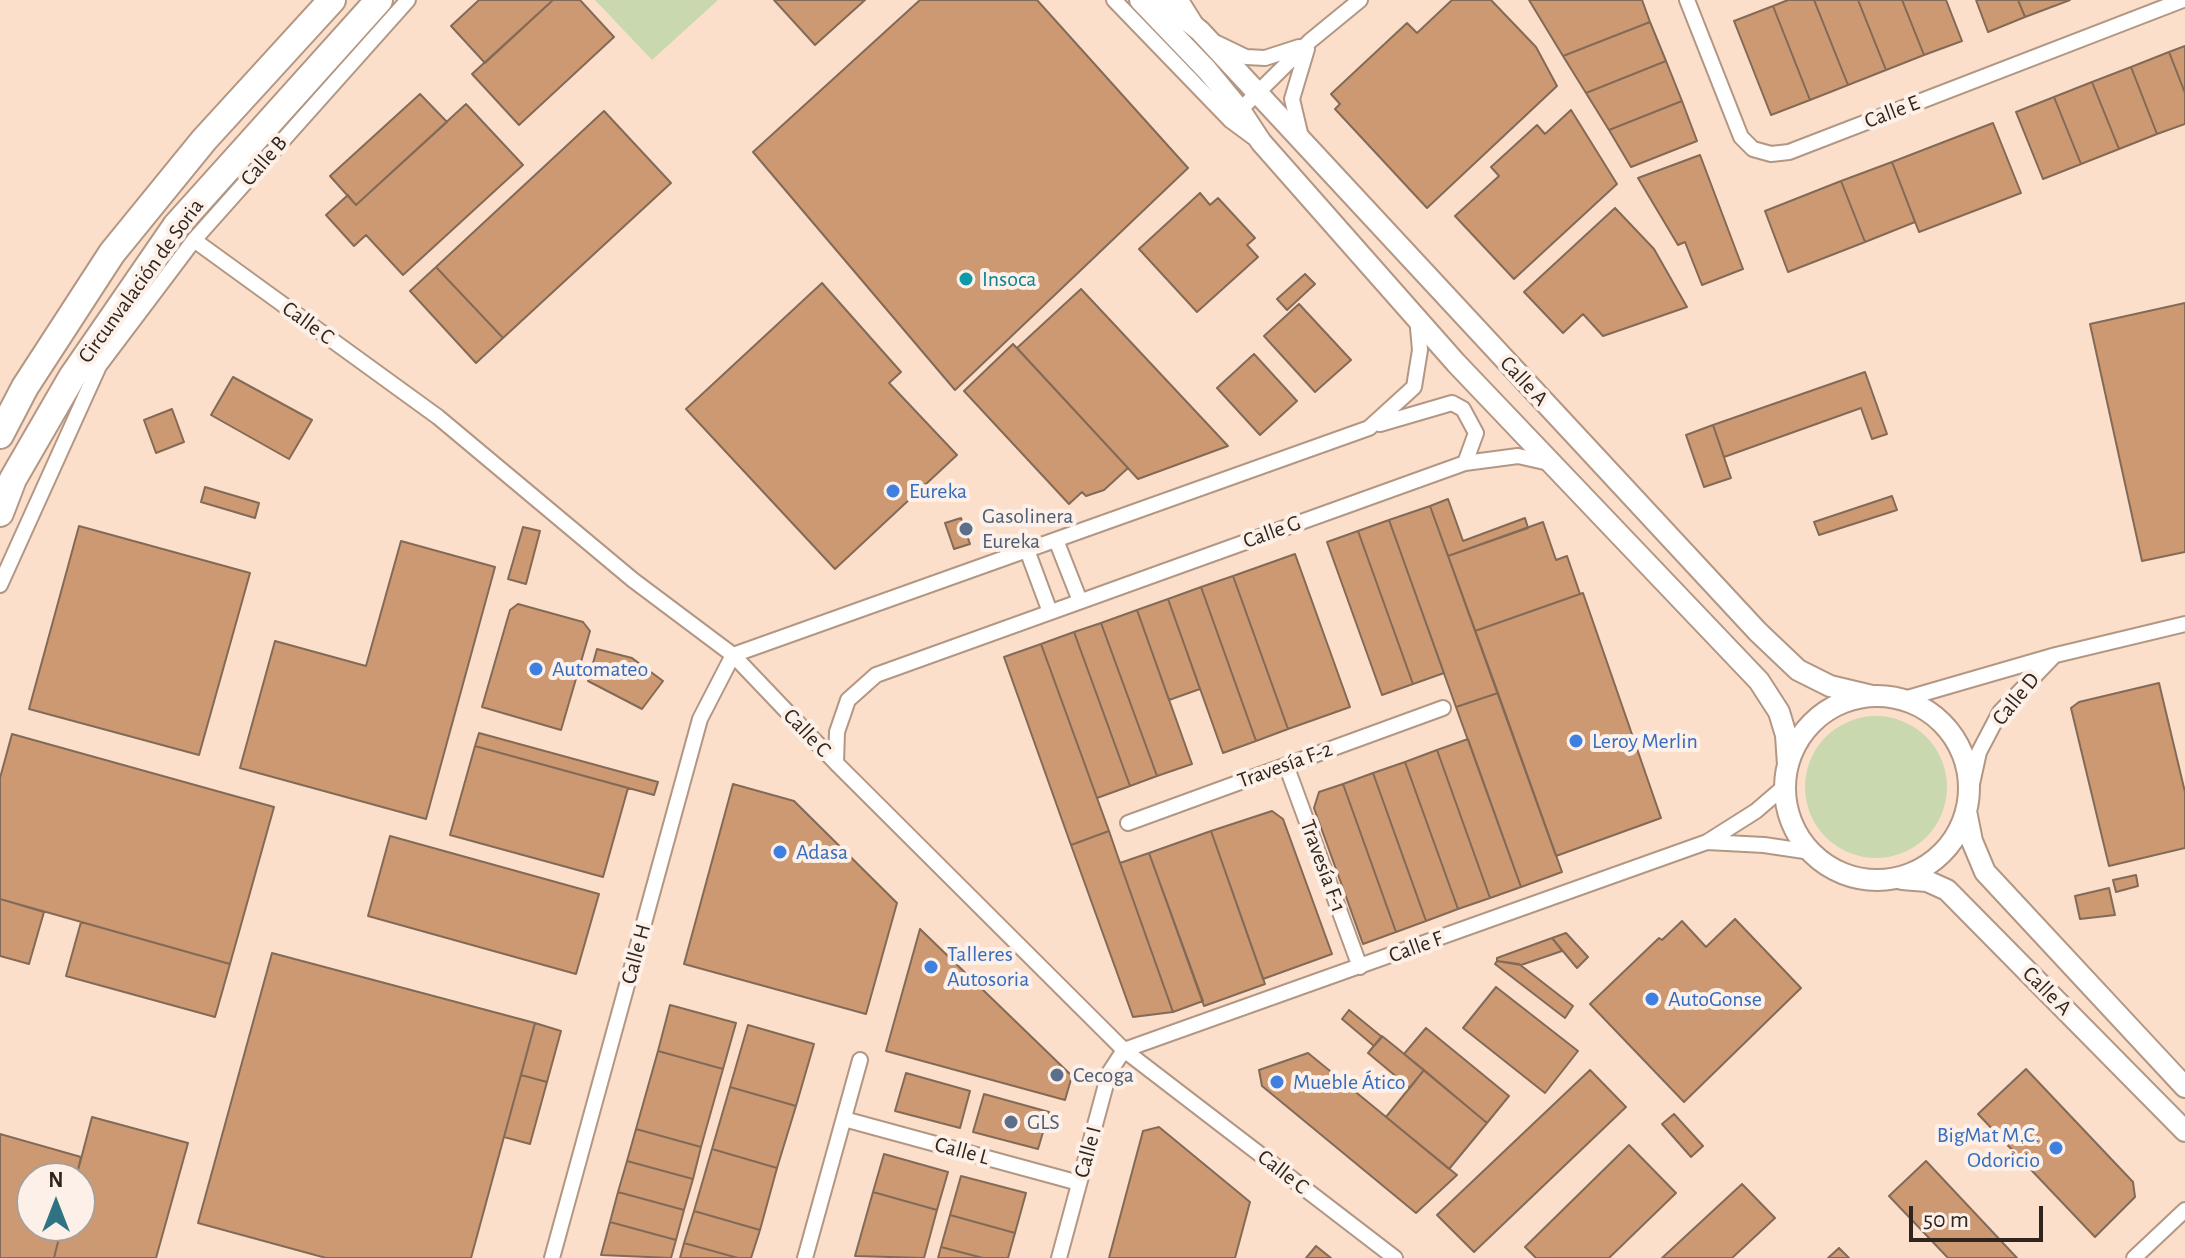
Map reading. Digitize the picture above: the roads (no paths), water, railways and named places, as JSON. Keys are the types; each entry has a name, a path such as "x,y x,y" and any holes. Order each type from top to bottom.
{"highway":[{"path":"262,75 319,0"},
{"name":"Circunvalación de Soria","path":"0,435 25,387 112,253 262,75 332,0"},
{"name":"Circunvalación de Soria","path":"0,513 13,479 72,377 176,226 379,0"}],"street":[{"name":"Calle B","path":"0,585 99,366 194,240 408,0"},
{"name":"Calle A","path":"1114,0 1230,120 1261,142"},
{"name":"Calle A","path":"1140,0 1240,110 1261,142 1549,463 1759,681 1779,712 1786,735 1788,765"},
{"name":"Calle A","path":"1161,0 1200,31 1758,632 1798,670 1830,686 1872,696"},
{"name":"Calle A","path":"1181,0 1200,31"},
{"path":"1240,110 1310,41 1360,0"},
{"name":"Calle E","path":"1687,0 1741,137 1753,149 1771,154 1789,152 2183,0"},
{"path":"1200,31 1229,51 1246,57 1283,55 1310,41"},
{"path":"1304,145 1292,99 1298,69 1310,41"},
{"name":"Calle C","path":"194,240 438,417 633,580 733,655 836,763 1124,1050 1395,1258"},
{"path":"1369,428 1414,387 1420,350 1417,316"},
{"path":"733,655 1435,405 1452,403 1463,409 1476,433 1465,463"},
{"name":"Calle G","path":"836,763 837,732 848,700 876,675 1465,463 1518,456 1549,463"},
{"path":"1056,540 1080,601"},
{"path":"1027,550 1050,612"},
{"name":"Calle D","path":"1904,699 2056,655 2185,624"},
{"name":"Calle H","path":"552,1258 700,719 733,655"},
{"name":"Calle D","path":"1968,802 1979,752 2000,712 2056,655"},
{"path":"1872,696 1904,699 1931,712 1952,734 1966,762 1968,802 1963,823 1947,849 1923,868 1894,878 1864,879 1835,870 1811,852 1794,828 1785,786 1788,765 1799,738 1818,717 1843,702 1872,696"},
{"name":"Travesía F-2","path":"1128,823 1443,708"},
{"name":"Travesía F-1","path":"1286,765 1360,967"},
{"name":"Calle F","path":"1124,1050 1707,842 1756,811 1785,786"},
{"name":"Calle A","path":"1968,802 1972,841 1985,872 2031,926 2185,1087"},
{"name":"Calle F","path":"1707,842 1764,845 1811,852"},
{"name":"Calle A","path":"1894,878 1927,881 1947,890 2185,1131"},
{"name":"Calle I","path":"1059,1258 1109,1073 1124,1050"},
{"path":"805,1258 860,1060"},
{"name":"Calle L","path":"844,1119 1079,1183"},
{"path":"2134,1258 2185,1210"}],"place":[{"name":"Insoca","path":"966,279"},
{"name":"Eureka","path":"893,491"},
{"name":"Gasolinera Eureka","path":"966,529"},
{"name":"Automateo","path":"536,669"},
{"name":"Leroy Merlin","path":"1576,741"},
{"name":"Adasa","path":"780,852"},
{"name":"Talleres Autosoria","path":"931,967"},
{"name":"AutoGonse","path":"1652,999"},
{"name":"Cecoga","path":"1057,1075"},
{"name":"Mueble Ático","path":"1277,1082"},
{"name":"GLS","path":"1011,1122"},
{"name":"BigMat M.C. Odoricio","path":"2056,1148"}]}
